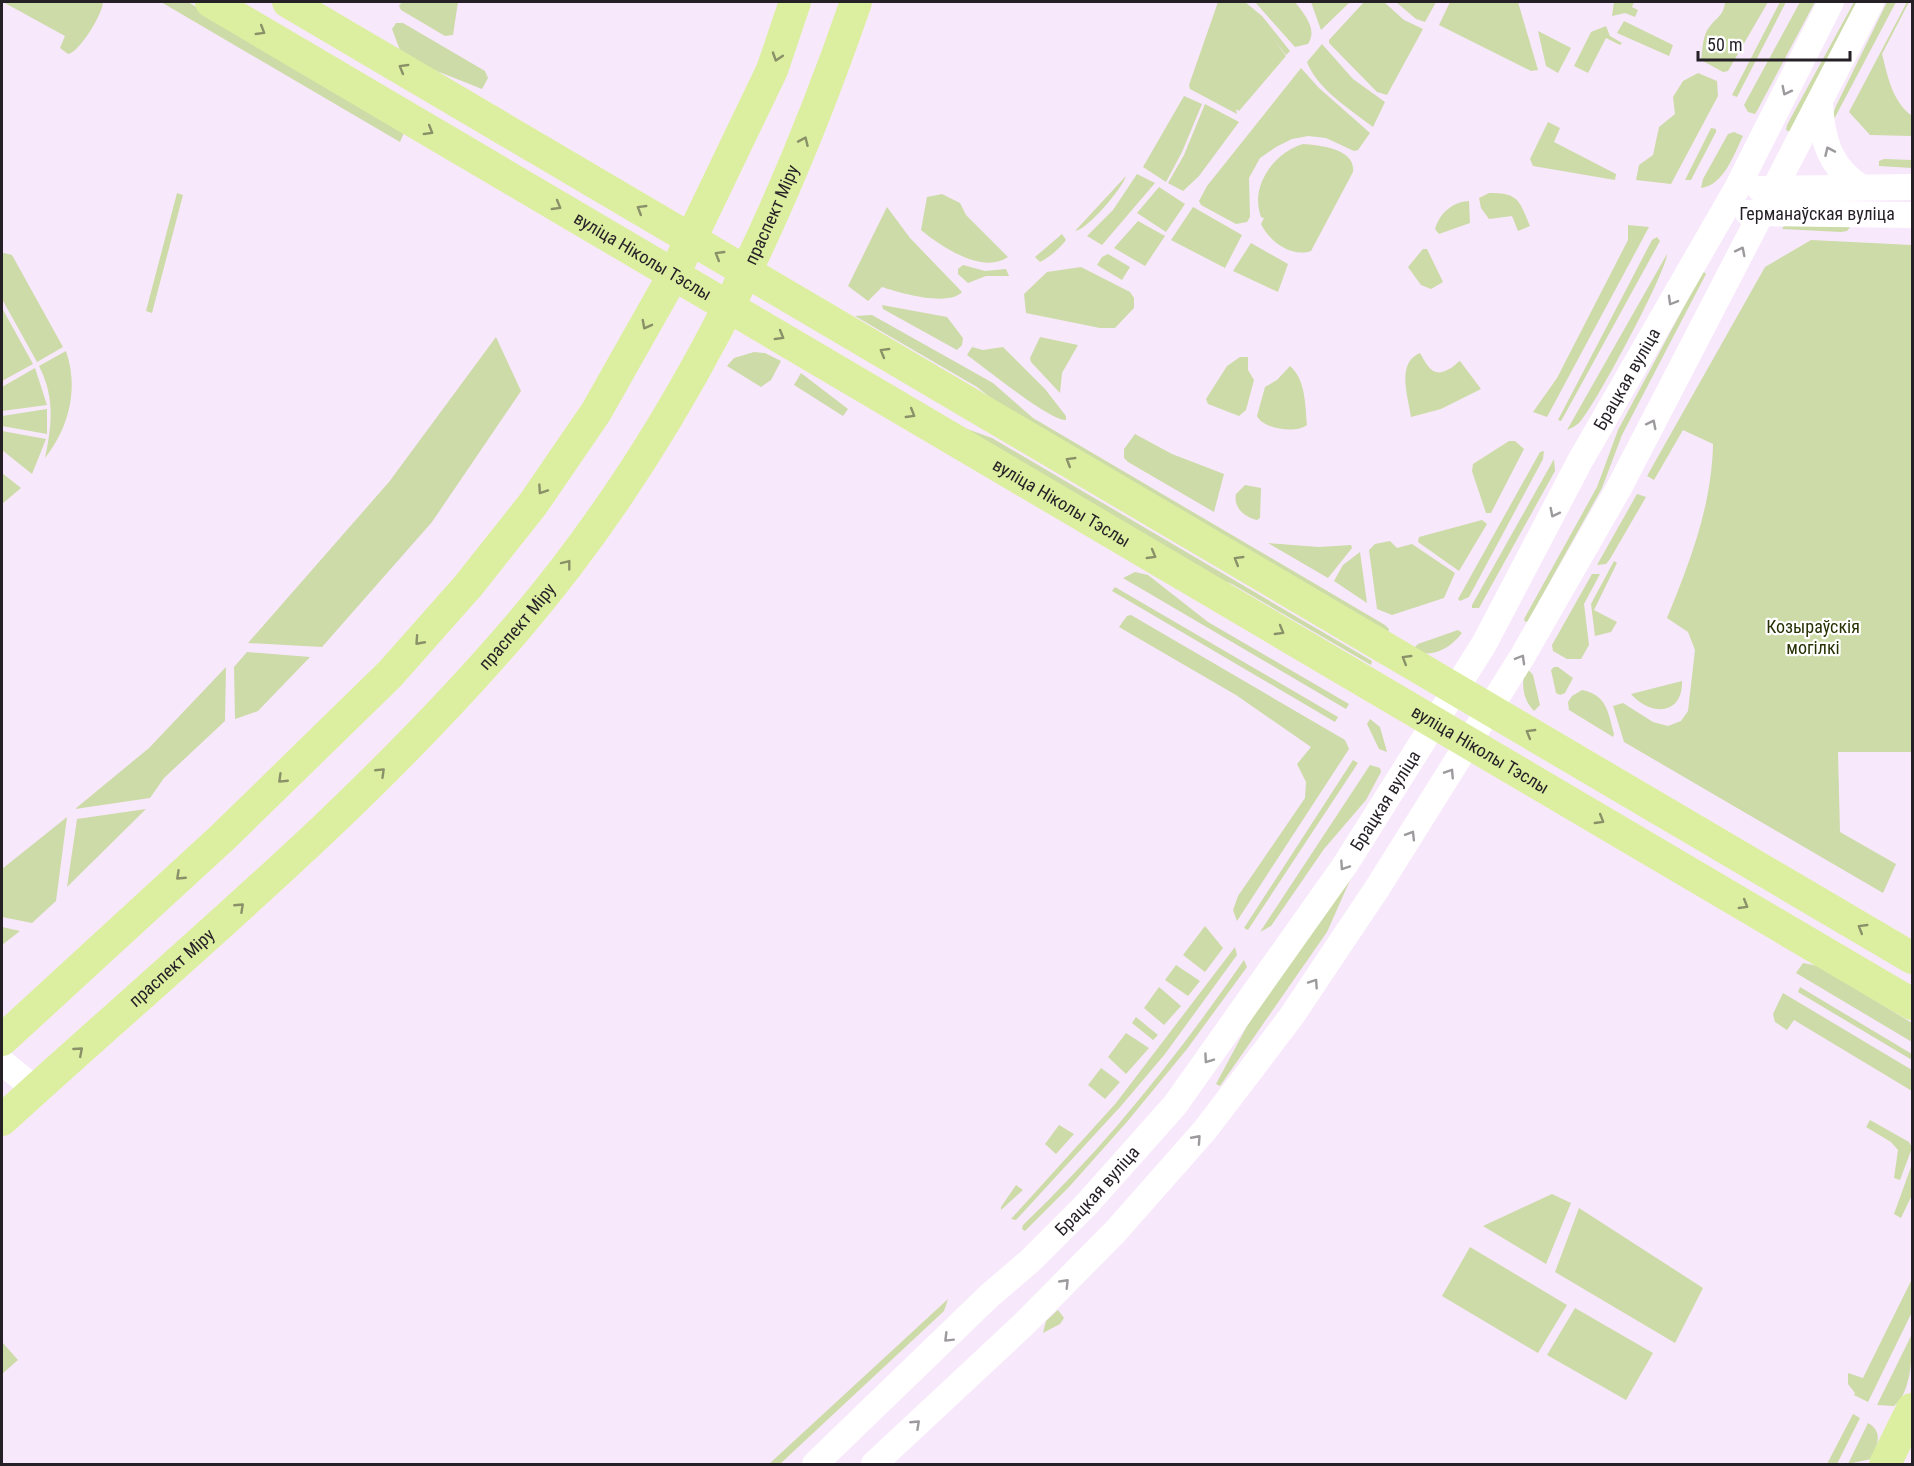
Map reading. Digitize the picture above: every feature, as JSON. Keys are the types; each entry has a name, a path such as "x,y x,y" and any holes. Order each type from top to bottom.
{"main road":[{"name":"вуліца Ніколы Тэслы","path":"211,2 1912,1004"},
{"path":"288,2 1912,958"},
{"path":"2,1040 223,837 390,674 468,586 533,504 596,412 674,274 772,70 795,2"},
{"name":"праспект Міру","path":"3,1117 267,883 436,718 518,627 584,542 650,446 699,367 747,271 819,108 856,2"},
{"path":"1885,1464 1912,1410"}],"street":[{"name":"Брацкая вуліца","path":"815,1464 989,1296 1031,1260 1086,1205 1175,1105 1345,866 1436,723 1499,618 1580,461 1736,190 1831,2"},
{"path":"874,1464 1058,1290 1205,1130 1291,1017 1384,878 1470,743 1619,488 1871,2"},
{"path":"1820,103 1823,139 1829,154 1846,177 1861,187"},
{"name":"Германаўская вуліца","path":"1736,190 1912,187"},
{"name":"Германаўская вуліца","path":"1722,214 1761,212 1912,215"},
{"path":"2,1062 35,1089"}],"green space":[{"path":"3,2 103,2 90,31 79,47 68,54 60,48 65,36"},
{"path":"161,2 188,2 404,133 400,142"},
{"path":"402,2 458,2 453,35 445,36 401,10 399,6"},
{"path":"1218,2 1245,2 1262,16 1290,51 1286,55 1273,38 1286,56 1239,111 1236,109 1237,114 1190,89 1189,85"},
{"path":"1255,2 1295,2 1311,27 1311,38 1308,44 1295,47"},
{"path":"1311,2 1350,2 1321,30"},
{"path":"1364,2 1384,2 1404,20 1423,29 1387,95 1377,92 1329,43 1329,40"},
{"path":"1396,2 1436,2 1425,22 1416,19"},
{"path":"1450,2 1518,2 1538,70 1531,71 1439,25"},
{"path":"1614,2 1634,2 1632,7 1638,10 1635,17 1625,13 1612,16"},
{"path":"1725,2 1768,2 1728,71 1723,72 1701,60 1706,34 1722,13"},
{"path":"1780,2 1786,2 1737,97 1732,95"},
{"path":"1800,2 1815,2 1755,114 1748,112 1744,105"},
{"path":"1854,2 1861,2 1790,132 1786,130 1787,125"},
{"path":"1887,2 1896,2 1832,123 1831,119 1836,106"},
{"path":"1909,2 1882,54 1895,96 1912,116 1912,136 1870,135 1849,112"},
{"path":"1624,21 1673,45 1669,56 1617,33"},
{"path":"396,23 403,23 485,71 488,78 482,89 424,66 401,53 392,29"},
{"path":"1606,26 1610,36 1622,43 1620,45 1606,38 1588,73 1574,66 1591,32"},
{"path":"1538,31 1571,48 1558,73 1546,66"},
{"path":"1322,44 1353,79 1385,102 1373,127 1326,90 1312,72 1307,62"},
{"path":"1301,68 1319,88 1370,133 1358,150 1354,151 1326,138 1308,136 1292,139 1260,158 1249,178 1250,217 1247,222 1236,224 1201,205 1199,201 1207,186"},
{"path":"1698,73 1717,81 1718,96 1671,184 1636,180 1639,165 1653,155 1659,127 1675,114 1673,97 1683,81"},
{"path":"1184,96 1202,104 1182,152 1166,182 1143,167"},
{"path":"1205,104 1239,122 1199,176 1183,191 1168,183 1184,155"},
{"path":"1548,122 1560,128 1554,142 1616,174 1615,180 1533,166 1530,159"},
{"path":"1711,128 1716,129 1716,132 1691,180 1685,180"},
{"path":"1734,132 1743,136 1732,160 1716,181 1701,188 1703,179 1728,134"},
{"path":"1303,144 1327,147 1343,153 1349,158 1353,172 1311,251 1303,253 1288,250 1269,236 1261,224 1264,218 1261,217 1258,205 1259,193 1267,171 1283,154"},
{"path":"1884,159 1912,160 1912,168 1879,166 1879,161"},
{"path":"1137,174 1155,183 1102,245 1087,236 1113,210"},
{"path":"1126,176 1104,208 1087,224 1075,231"},
{"path":"1159,187 1185,204 1166,232 1137,213"},
{"path":"177,193 183,195 152,313 146,311"},
{"path":"1489,193 1507,194 1517,200 1530,226 1518,231 1512,216 1489,219 1481,208 1479,198"},
{"path":"942,194 960,203 966,215 1008,257 998,262 974,261 950,250 921,230 927,197"},
{"path":"1469,201 1470,223 1439,234 1435,229 1443,213 1452,206"},
{"path":"887,207 910,238 962,292 955,296 935,299 882,287 868,301 848,286"},
{"path":"1193,207 1242,235 1225,268 1171,240"},
{"path":"1138,221 1165,236 1145,266 1114,248"},
{"path":"1628,225 1649,227 1547,417 1533,412 1557,378 1628,240"},
{"path":"1785,225 1851,226 1847,231 1841,232 1782,229"},
{"path":"1062,234 1066,240 1040,262 1035,257"},
{"path":"1657,237 1660,241 1565,414 1561,421 1558,420 1652,240"},
{"name":"Козыраўскія могілкі","path":"1811,240 1912,245 1912,752 1838,752 1840,832 1896,864 1883,893 1624,742 1613,706 1623,703 1653,722 1668,726 1681,721 1688,711 1695,650 1688,632 1667,618 1684,576 1704,511 1712,467 1713,444 1683,430 1654,480 1647,476 1765,267"},
{"path":"1251,243 1288,264 1278,292 1233,271"},
{"path":"1423,249 1427,249 1443,282 1431,289 1421,285 1408,267"},
{"path":"2,254 12,255 63,347 37,362 2,299"},
{"path":"1108,254 1130,267 1122,280 1097,265 1102,257"},
{"path":"1667,254 1664,266 1643,311 1613,367 1587,412 1578,424 1567,430"},
{"path":"963,265 985,271 1006,269 1009,276 986,276 968,283 958,274 958,269"},
{"path":"1081,267 1130,292 1134,298 1134,308 1115,328 1100,328 1026,313 1024,294 1047,272"},
{"path":"1703,271 1706,274 1622,435 1602,488 1528,621 1525,622 1524,619 1597,487 1618,430"},
{"path":"882,305 947,317 963,338 962,345 957,350 883,309"},
{"path":"2,308 33,364 2,381"},
{"path":"872,315 993,383 1033,418 1385,625 1389,629 1388,633 1026,425 977,387 855,316"},
{"path":"496,337 521,391 432,522 322,647 248,643 389,482"},
{"path":"1040,337 1078,345 1062,373 1060,393 1031,362 1030,358"},
{"path":"972,347 983,350 1003,347 1045,389 1066,416 1066,420 1032,403 967,355"},
{"path":"66,351 72,379 69,407 60,434 45,458 51,411 48,389 39,366"},
{"path":"754,352 765,353 781,361 771,380 761,387 727,366 734,358"},
{"path":"1420,353 1431,369 1439,372 1451,368 1460,361 1481,389 1441,409 1411,417 1405,381 1406,372 1408,364"},
{"path":"1240,357 1248,357 1248,370 1254,380 1246,410 1239,416 1208,404 1206,399 1227,366"},
{"path":"1290,366 1302,386 1307,425 1288,430 1266,424 1257,416 1265,387 1277,380"},
{"path":"35,368 47,405 2,411 2,387"},
{"path":"801,373 848,409 843,416 794,385"},
{"path":"47,409 47,434 2,426 2,416"},
{"path":"942,420 992,438 1372,661 1371,665 1232,584 1181,565"},
{"path":"2,431 46,439 32,474 2,450"},
{"path":"1135,434 1172,454 1224,474 1214,512 1128,462 1124,458 1124,449"},
{"path":"1509,441 1515,441 1524,449 1491,513 1486,513 1472,471 1473,464"},
{"path":"1544,451 1543,459 1469,597 1460,601 1458,599 1540,452"},
{"path":"1554,459 1555,471 1479,608 1472,608 1472,605"},
{"path":"2,473 21,488 2,504"},
{"path":"1245,485 1261,488 1260,518 1257,520 1244,514 1236,503 1236,494"},
{"path":"1637,494 1646,497 1610,559 1606,564 1597,565"},
{"path":"1482,520 1487,524 1459,571 1418,542 1419,537"},
{"path":"1390,541 1397,548 1412,544 1455,573 1444,598 1392,615 1377,609 1369,550 1375,544"},
{"path":"1268,543 1319,547 1351,545 1352,548 1328,578"},
{"path":"1360,552 1367,603 1334,581 1343,565"},
{"path":"1614,561 1617,563 1594,610 1617,622 1611,632 1595,636 1591,604"},
{"path":"1135,572 1148,575 1208,622 1349,704 1346,709 1123,578"},
{"path":"1592,574 1600,574 1584,604 1589,645 1581,659 1567,659 1553,651 1552,645"},
{"path":"1115,587 1338,717 1335,722 1112,591"},
{"path":"1131,615 1345,740 1349,749 1237,921 1233,910 1238,896 1305,798 1306,782 1297,764 1311,747 1236,695 1119,627 1127,616"},
{"path":"1458,630 1462,633 1457,639 1439,651 1425,654 1410,652 1418,644"},
{"path":"247,652 310,657 258,711 235,719 234,667"},
{"path":"226,667 225,721 164,778 150,798 75,809 149,748"},
{"path":"1526,667 1533,675 1540,705 1534,711 1527,701 1524,690 1523,679"},
{"path":"1558,667 1573,678 1565,693 1560,695 1556,693 1551,670"},
{"path":"1682,681 1681,693 1677,701 1664,709 1647,706 1631,694"},
{"path":"1582,690 1602,700 1610,719 1613,737 1569,710 1568,702 1572,696"},
{"path":"1370,719 1380,727 1387,752 1379,749 1367,724"},
{"path":"1353,760 1358,763 1248,930 1244,928"},
{"path":"1370,765 1380,768 1381,772 1366,800 1324,849 1271,926 1260,932"},
{"path":"146,809 67,887 77,819"},
{"path":"67,817 56,901 32,923 2,917 2,869"},
{"path":"1348,875 1351,878 1327,932 1220,1086 1216,1084 1247,1026"},
{"path":"1205,926 1223,948 1205,972 1183,955"},
{"path":"2,927 20,931 2,945"},
{"path":"1235,947 1237,955 1165,1054 1121,1106 1016,1220 1011,1219 1116,1103"},
{"path":"1244,960 1247,967 1187,1049 1126,1123 1069,1187 1025,1231 1022,1229 1023,1225 1054,1195 1140,1098 1194,1030"},
{"path":"1803,963 1818,966 1912,1023 1912,1042 1796,973"},
{"path":"1176,965 1200,981 1188,996 1165,980"},
{"path":"1159,987 1181,1006 1164,1025 1144,1008"},
{"path":"1800,987 1912,1054 1912,1060 1798,992"},
{"path":"1783,993 1912,1070 1912,1091 1794,1020 1787,1030 1775,1022 1773,1014"},
{"path":"1136,1017 1158,1035 1153,1040 1132,1023"},
{"path":"1126,1033 1149,1048 1126,1074 1108,1057"},
{"path":"1101,1068 1120,1082 1105,1099 1088,1085"},
{"path":"1870,1120 1909,1142 1912,1148 1900,1180 1894,1178 1898,1150 1891,1142 1866,1127"},
{"path":"1059,1125 1074,1134 1056,1154 1045,1144"},
{"path":"1912,1164 1912,1195 1901,1218 1894,1214"},
{"path":"1016,1185 1023,1190 1001,1210 1001,1207"},
{"path":"1552,1194 1571,1203 1546,1264 1483,1226"},
{"path":"1579,1208 1703,1288 1675,1343 1555,1272"},
{"path":"1470,1247 1567,1305 1538,1353 1442,1296"},
{"path":"1912,1279 1912,1312 1868,1402 1854,1395 1855,1393 1848,1384 1848,1373 1863,1378"},
{"path":"948,1299 944,1311 780,1464 769,1464"},
{"path":"1575,1308 1653,1353 1626,1400 1547,1355"},
{"path":"1058,1310 1064,1318 1060,1324 1043,1333 1046,1321"},
{"path":"1912,1334 1910,1373 1904,1392 1894,1406 1877,1405"},
{"path":"2,1342 18,1360 2,1374"},
{"path":"1853,1414 1860,1418 1837,1464 1827,1464"},
{"path":"1868,1423 1878,1435 1871,1459 1848,1464"}]}
